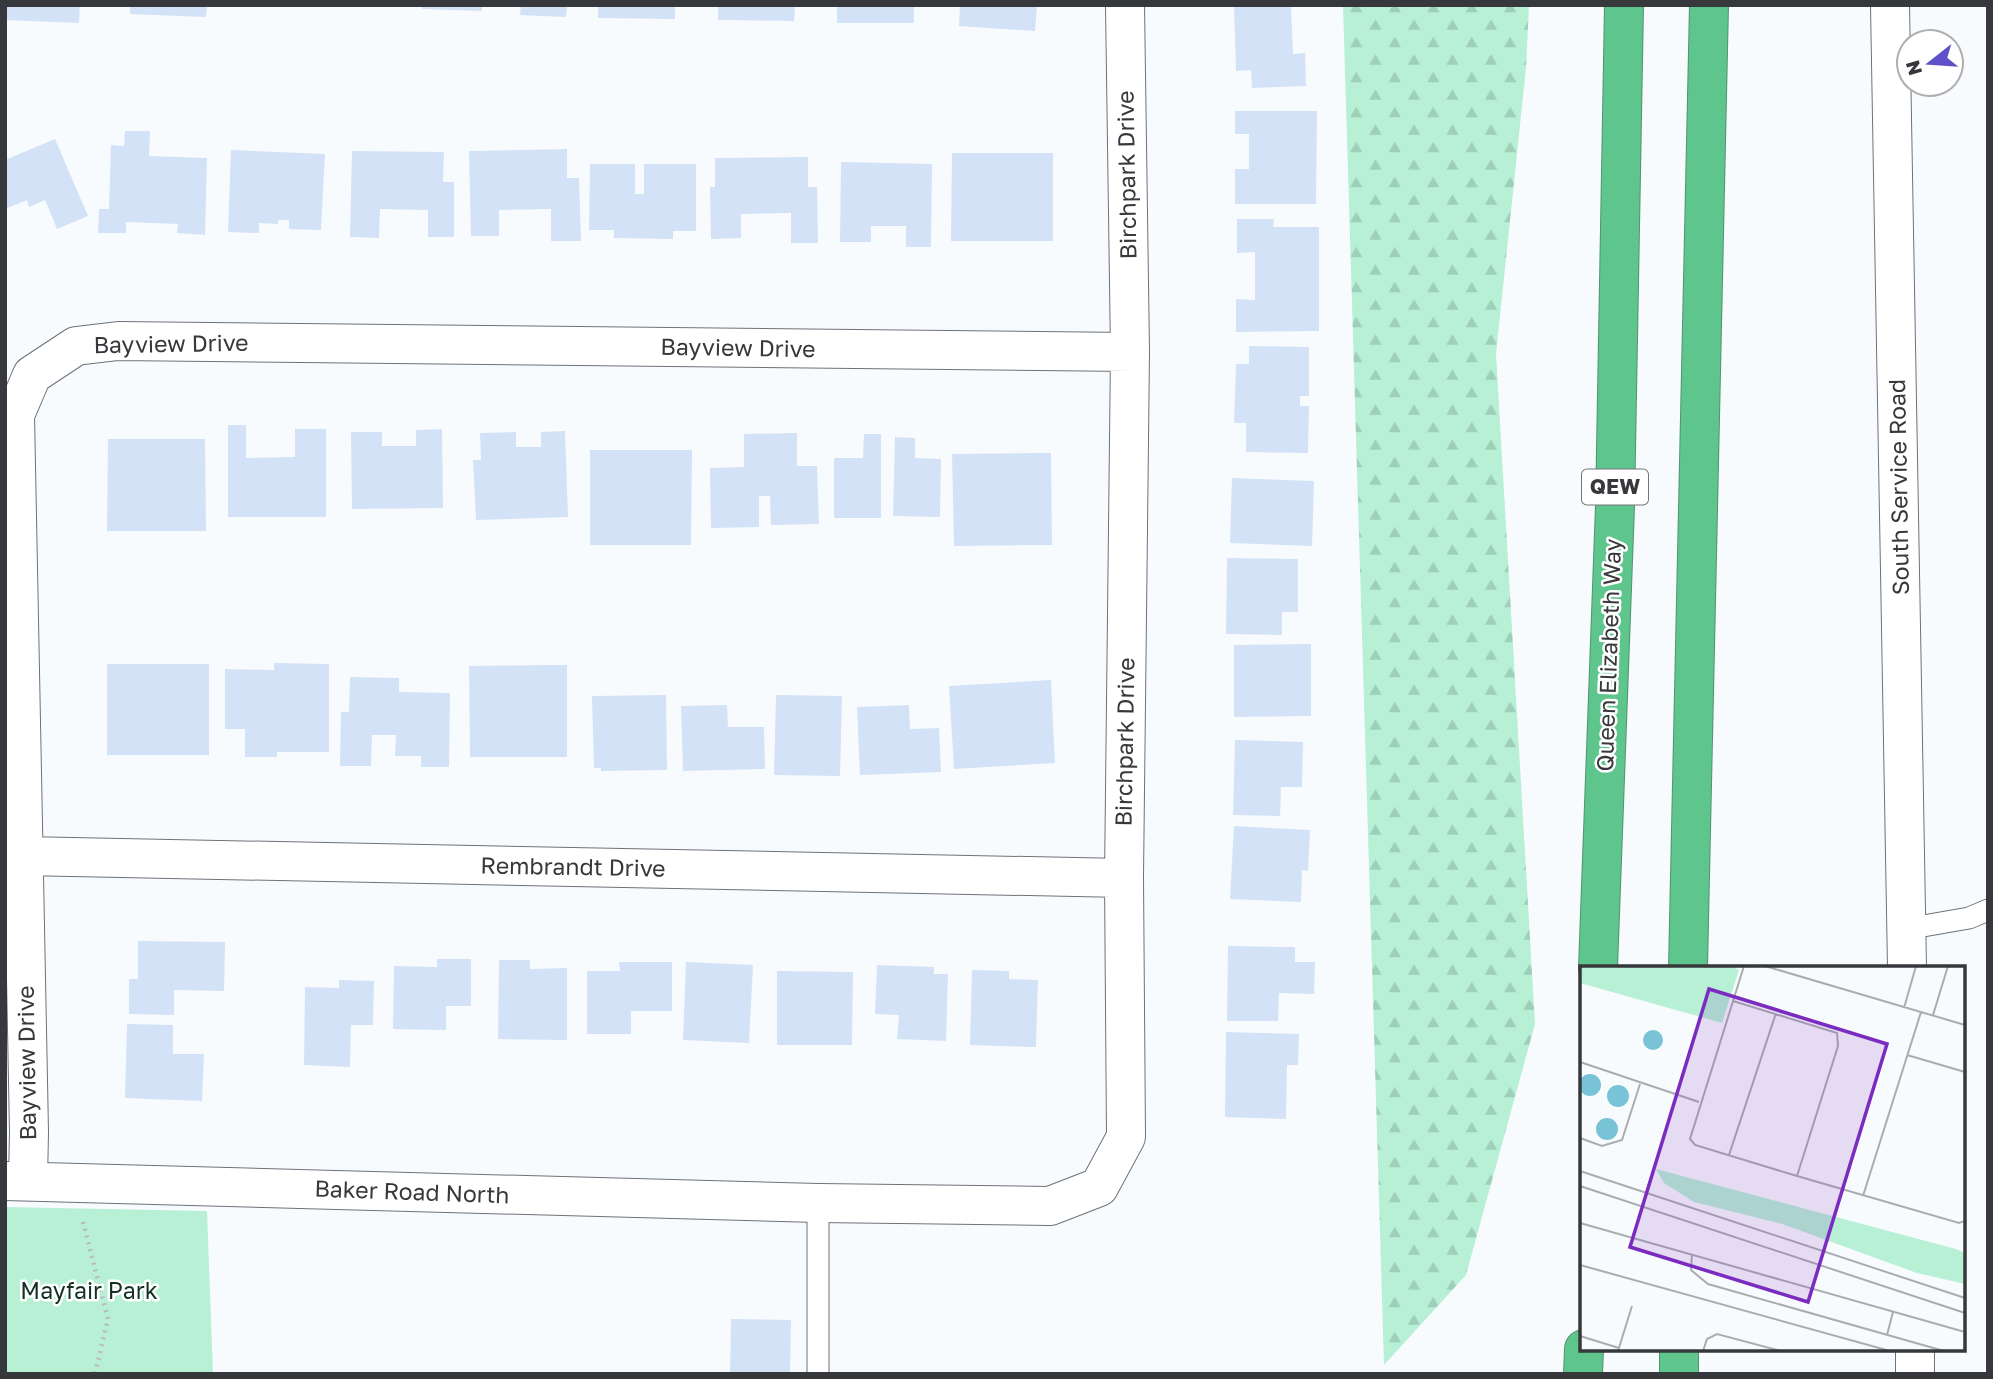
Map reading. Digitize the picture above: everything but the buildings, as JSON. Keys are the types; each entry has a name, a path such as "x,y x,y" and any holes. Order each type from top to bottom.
{"highway":[{"name":"Queen Elizabeth Way","path":"1598,966 1615,506 1625,5"},
{"path":"1688,966 1709,5"},
{"path":"1583,1374 1584,1351"},
{"path":"1679,1351 1679,1374"}],"street":[{"name":"Birchpark Drive","path":"818,1203 1050,1206 1099,1187 1126,1137 1124,878 1129,352 1125,5"},
{"name":"South Service Road","path":"1890,5 1907,966"},
{"name":"Bayview Drive","path":"17,1181 29,1132 15,415 32,375 76,346 118,341 1129,352"},
{"name":"Rembrandt Drive","path":"23,856 1124,878"},
{"name":"Baker Road North","path":"17,1181 818,1203"},
{"path":"1914,1351 1915,1374"}],"lane":[{"path":"1906,929 1969,918 1988,910"},
{"path":"818,1203 818,1374"}],"path":[{"path":"82,1214 108,1319 95,1374"}],"green space":[{"path":"1343,5 1529,5 1526,68 1496,354 1535,1024 1466,1275 1384,1365"},
{"name":"Mayfair Park","path":"5,1207 207,1211 213,1374 5,1374"}]}
